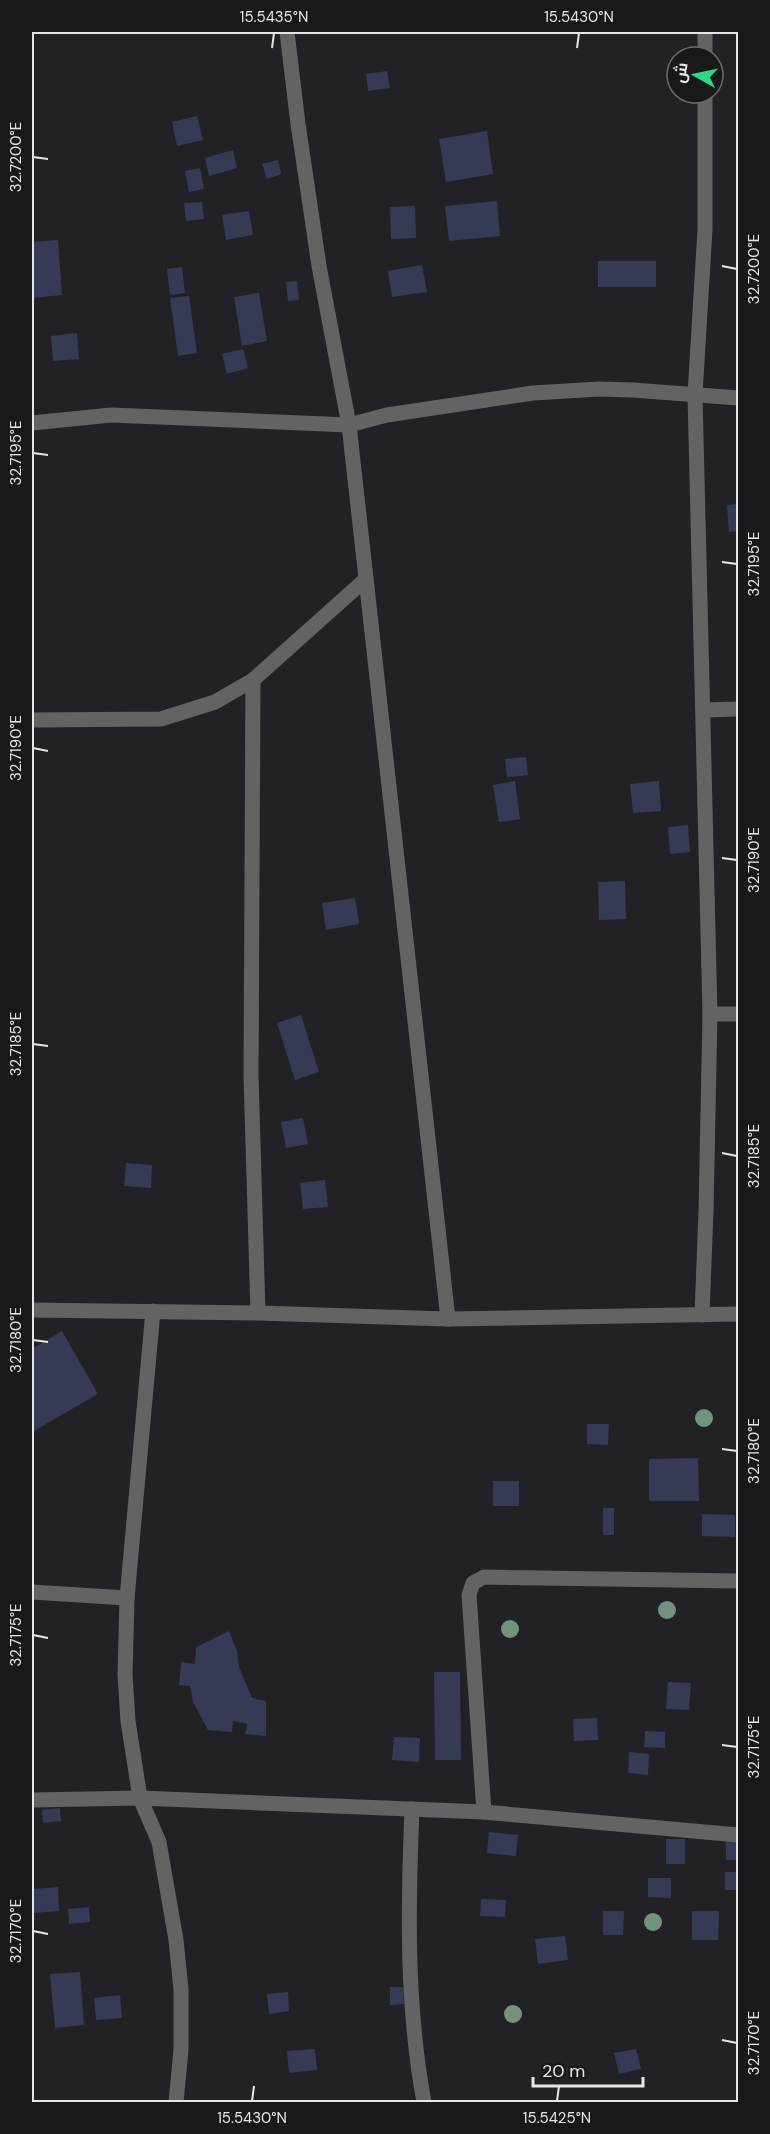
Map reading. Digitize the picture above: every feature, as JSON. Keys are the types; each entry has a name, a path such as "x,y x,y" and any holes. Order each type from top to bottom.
{"street":[{"path":"287,32 319,266 349,425 448,1319"},
{"path":"702,1315 710,1014 695,395 705,229 705,105"},
{"path":"32,423 111,416 349,425 387,415 533,393 599,389 738,398"},
{"path":"32,720 161,719 215,702 253,680 366,579"},
{"path":"253,680 251,1076 258,1313"},
{"path":"704,710 738,709"},
{"path":"710,1014 738,1014"},
{"path":"32,1310 258,1313 448,1319 738,1314"},
{"path":"153,1311 127,1598 125,1675 128,1721 140,1798 159,1842 176,1940 181,2050 177,2103"},
{"path":"484,1812 469,1595 473,1583 484,1577 738,1581"},
{"path":"32,1592 127,1598"},
{"path":"32,1800 140,1798 484,1812 738,1835"},
{"path":"412,1809 409,1894 410,1982 416,2058 424,2103"}],"building":[{"path":"387,71 390,88 368,91 366,74"},
{"path":"197,116 203,140 177,146 172,122"},
{"path":"487,131 493,174 446,182 439,139"},
{"path":"233,150 237,168 209,176 205,158"},
{"path":"278,160 281,174 267,179 262,164"},
{"path":"200,168 204,189 189,192 185,171"},
{"path":"497,201 500,236 449,241 445,206"},
{"path":"202,202 204,219 186,221 184,203"},
{"path":"415,206 416,238 391,239 390,207"},
{"path":"249,211 253,235 226,240 222,215"},
{"path":"58,240 62,295 32,298 32,242"},
{"path":"598,261 656,261 656,287 598,287"},
{"path":"422,265 427,292 392,297 388,271"},
{"path":"182,267 185,293 170,295 167,269"},
{"path":"297,281 299,300 288,301 286,282"},
{"path":"259,293 267,341 242,346 234,297"},
{"path":"189,296 197,353 178,356 170,298"},
{"path":"77,333 79,359 53,361 51,336"},
{"path":"243,349 248,368 227,374 222,354"},
{"path":"738,504 738,531 729,532 727,505"},
{"path":"526,757 528,775 507,777 505,759"},
{"path":"515,781 520,819 499,822 493,785"},
{"path":"659,781 661,811 633,813 630,784"},
{"path":"688,825 690,852 670,854 668,827"},
{"path":"625,881 626,919 599,920 598,882"},
{"path":"355,898 359,924 326,930 322,903"},
{"path":"301,1015 319,1072 295,1080 277,1023"},
{"path":"303,1118 308,1144 286,1148 281,1122"},
{"path":"126,1163 152,1165 151,1188 124,1186"},
{"path":"325,1180 328,1207 303,1209 300,1183"},
{"path":"62,1331 98,1394 32,1432 32,1349"},
{"path":"587,1424 609,1424 608,1445 587,1444"},
{"path":"698,1458 699,1501 649,1501 649,1459"},
{"path":"493,1481 519,1481 519,1506 493,1506"},
{"path":"603,1508 614,1508 614,1535 603,1535"},
{"path":"702,1514 735,1515 735,1537 702,1536"},
{"path":"229,1631 237,1651 239,1667 252,1698 266,1701 266,1736 245,1734 247,1724 233,1721 232,1732 208,1730 193,1702 190,1686 179,1685 181,1662 195,1664 196,1647"},
{"path":"434,1672 460,1672 461,1760 435,1760"},
{"path":"668,1682 691,1683 689,1710 666,1709"},
{"path":"597,1718 598,1740 574,1741 573,1719"},
{"path":"645,1731 665,1732 665,1748 644,1747"},
{"path":"394,1737 420,1738 419,1762 392,1760"},
{"path":"629,1752 649,1754 648,1775 628,1773"},
{"path":"60,1808 61,1821 43,1823 42,1810"},
{"path":"489,1832 518,1835 516,1856 487,1853"},
{"path":"666,1839 685,1839 685,1864 666,1864"},
{"path":"726,1840 738,1840 738,1860 726,1860"},
{"path":"725,1872 738,1872 738,1890 725,1890"},
{"path":"648,1878 671,1878 671,1898 648,1897"},
{"path":"58,1887 59,1911 33,1913 32,1889"},
{"path":"481,1899 506,1900 505,1917 480,1916"},
{"path":"89,1907 90,1922 69,1924 68,1909"},
{"path":"603,1911 624,1911 623,1935 603,1935"},
{"path":"692,1911 719,1911 718,1940 692,1940"},
{"path":"565,1936 568,1960 538,1964 535,1939"},
{"path":"80,1972 84,2025 55,2028 50,1974"},
{"path":"390,1987 403,1987 404,2004 390,2005"},
{"path":"288,1992 289,2011 269,2014 267,1994"},
{"path":"120,1995 122,2018 96,2020 94,1998"},
{"path":"315,2049 317,2070 289,2073 287,2051"},
{"path":"636,2049 641,2069 619,2074 614,2053"}]}
